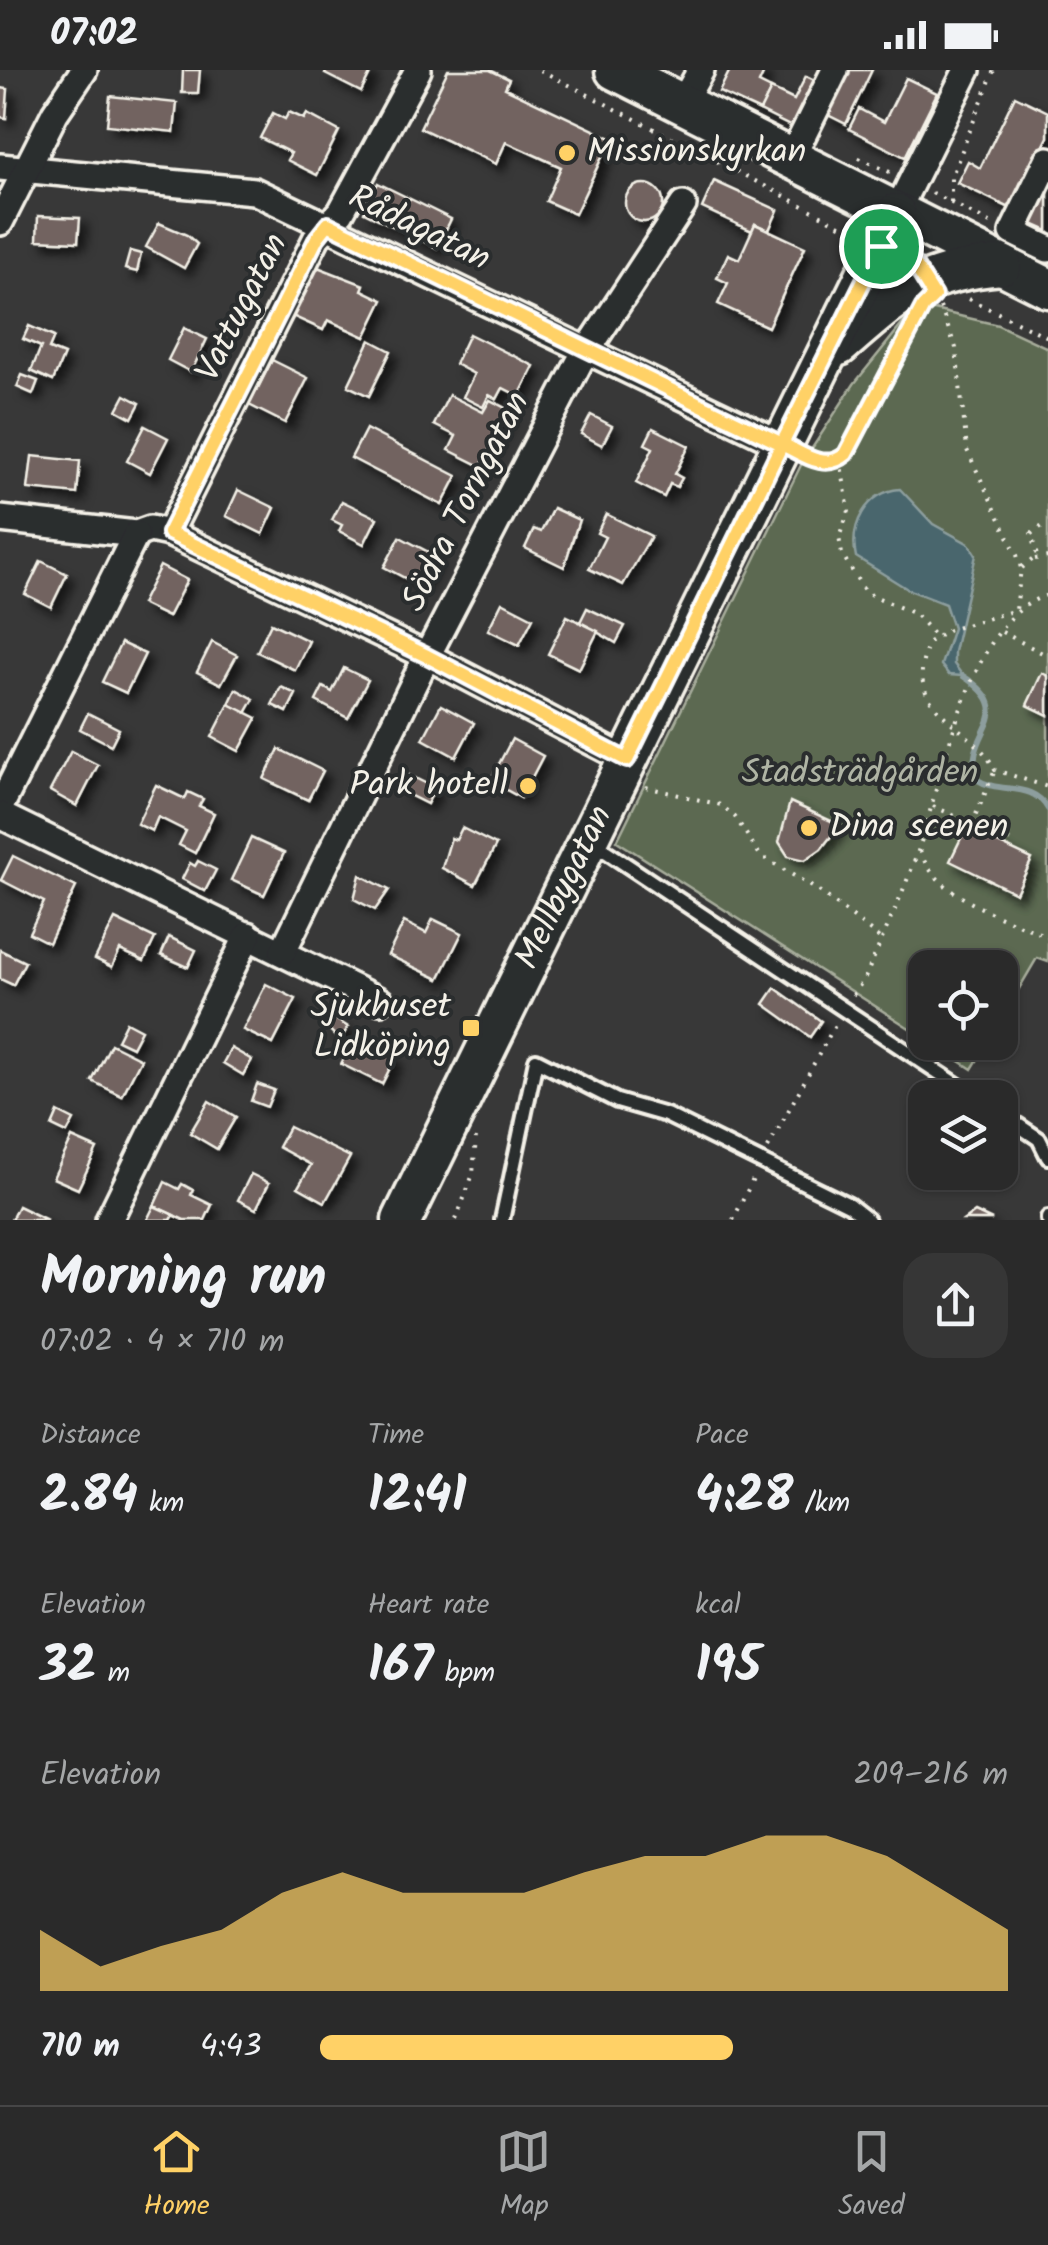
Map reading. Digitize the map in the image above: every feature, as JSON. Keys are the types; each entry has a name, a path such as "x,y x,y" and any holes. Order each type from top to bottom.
{"main road":[{"path":"615,70 692,86 889,229 1007,248 1048,288"},
{"name":"Mellbygatan","path":"402,1220 889,229"},
{"path":"824,359 1007,248"}],"street":[{"path":"0,222 12,168 84,70"},
{"name":"Vattugatan","path":"169,533 317,238 340,212 418,70"},
{"path":"791,159 835,70"},
{"name":"Mellbygatan","path":"889,229 967,70"},
{"path":"1048,160 1007,248 1048,249"},
{"name":"Rådagatan","path":"12,168 238,188 328,224 782,444"},
{"name":"Södra Torngatan","path":"283,951 427,656 588,349 683,205"},
{"path":"0,520 136,534 150,529 169,533 427,656 621,773"},
{"path":"0,807 136,534"},
{"path":"0,815 380,1001"},
{"path":"110,1220 248,935"}],"lane":[{"path":"590,841 950,1080"},
{"path":"502,1220 536,1060 617,1102 666,1115 762,1161 868,1220"},
{"path":"1018,1125 1039,1138 1048,1157"}],"path":[{"path":"540,70 889,229"},
{"path":"952,203 950,178 994,70"},
{"path":"939,291 986,305 1048,337"},
{"path":"934,636 914,614 865,592 842,554 839,537 849,511 840,460 856,439 923,307 939,291"},
{"path":"733,1220 843,1009 866,978 920,846 963,701 1016,610 1021,568 967,450 954,337 939,291"},
{"path":"782,444 818,462 840,460"},
{"path":"1035,559 1030,534 1048,522"},
{"path":"1021,568 1035,559 1048,557"},
{"path":"1048,595 1016,610 934,636 925,654 924,685 937,710 990,758 996,770 1048,787"},
{"path":"1002,632 1048,656"},
{"path":"972,824 996,770"},
{"path":"621,773 721,806 735,817 760,855 822,893 882,940"},
{"path":"933,806 1010,842"},
{"path":"920,846 932,873 956,891 1048,937"},
{"path":"455,1113 478,1124 473,1174 456,1220"}],"green space":[{"name":"Stadsträdgården","path":"917,306 998,325 1048,348 1048,962 1037,958 1018,990 1018,950 908,950 908,1027 617,841 801,465 854,384"},
{"path":"958,1060 978,1060 972,1069"}],"water":[{"path":"900,489 933,524 969,544 976,555 954,652 954,664 963,676 949,675 941,665 953,628 945,604 909,590 856,557 855,534 863,512 878,497"}],"building":[{"path":"183,70 200,70 198,93 182,93"},
{"path":"327,70 372,70 361,92 325,74"},
{"name":"Missionskyrkan","path":"448,70 490,70 509,79 505,88 611,138 575,214 546,201 561,167 506,142 496,164 420,128"},
{"path":"730,70 765,70 759,83 771,89 760,111 719,92"},
{"path":"845,70 872,70 846,124 824,113"},
{"path":"806,76 821,83 798,130 760,111 771,89 794,100"},
{"path":"906,78 937,93 905,157 849,129 859,109 884,122"},
{"path":"0,88 8,89 6,118 0,117"},
{"path":"110,96 177,103 174,132 107,125"},
{"path":"1015,96 1048,112 1048,137 1012,209 957,183 968,161 980,168"},
{"path":"289,112 304,119 307,114 339,131 317,175 287,160 291,153 260,138 273,113 285,119"},
{"path":"1048,175 1048,231 1030,223"},
{"path":"714,181 778,210 769,230 755,224 752,231 702,208"},
{"path":"378,183 451,219 437,248 364,212"},
{"path":"644,184 657,190 663,203 657,216 644,222 631,216 625,203 631,190"},
{"path":"38,216 80,218 78,242 37,240"},
{"path":"159,223 187,235 197,244 184,268 146,247"},
{"path":"755,224 805,247 768,327 718,304 728,283 717,278 728,254 739,259"},
{"path":"130,251 141,254 137,272 125,269"},
{"path":"315,266 364,285 362,290 383,300 365,337 328,320 323,330 292,316"},
{"path":"29,326 54,337 49,349 64,355 53,381 31,371 41,347 23,339"},
{"path":"184,328 207,339 191,372 168,360"},
{"path":"469,334 534,366 519,396 503,388 497,399 489,395 483,407 463,397 474,374 455,364"},
{"path":"370,340 391,351 369,396 348,386"},
{"path":"272,360 308,378 285,423 249,405"},
{"path":"22,375 38,381 33,394 17,387"},
{"path":"125,395 140,403 132,418 117,410"},
{"path":"449,395 483,412 490,400 509,410 481,466 449,450 456,436 434,425"},
{"path":"591,415 612,426 602,445 581,434"},
{"path":"145,426 168,438 150,473 127,461"},
{"path":"653,428 689,446 675,474 682,478 677,487 670,484 664,497 636,483 653,448 645,444"},
{"path":"366,429 457,476 442,505 351,458"},
{"path":"32,456 80,461 77,494 28,489"},
{"path":"238,490 275,508 263,534 226,516"},
{"path":"342,501 377,518 364,544 339,531 342,525 332,520"},
{"path":"553,508 579,520 564,567 525,548 534,529 541,532"},
{"path":"606,514 651,536 623,585 589,569 605,537 597,533"},
{"path":"400,537 436,556 420,586 384,567"},
{"path":"41,561 67,574 51,607 25,594"},
{"path":"160,566 187,580 168,617 141,604"},
{"path":"502,602 533,618 519,645 488,630"},
{"path":"587,608 625,626 616,643 580,622"},
{"path":"567,616 598,631 579,669 548,654"},
{"path":"271,623 309,641 295,670 257,652"},
{"path":"212,642 237,655 221,684 197,672"},
{"path":"121,643 145,654 126,693 102,682"},
{"path":"344,668 368,680 348,718 316,701 323,687 332,692"},
{"path":"1042,673 1048,676 1048,715 1027,705"},
{"path":"281,687 296,694 287,712 272,705"},
{"path":"236,689 254,699 246,713 229,704"},
{"path":"229,704 257,718 239,751 212,737"},
{"path":"441,705 474,723 456,757 423,739"},
{"path":"88,713 119,729 111,745 80,729"},
{"path":"512,739 543,756 521,798 490,781"},
{"path":"279,749 323,771 308,800 264,779"},
{"path":"71,751 98,765 77,806 50,791"},
{"path":"409,775 435,788 427,804 401,791"},
{"path":"156,785 185,799 188,792 203,799 199,806 214,813 195,853 179,845 186,831 158,817 152,831 137,824"},
{"name":"Dina scenen","path":"790,802 840,825 821,849 805,860 788,856 779,842"},
{"path":"462,828 496,845 475,885 442,868 451,838 456,840"},
{"path":"966,828 1032,859 1016,893 950,861"},
{"path":"251,838 284,853 264,895 231,880"},
{"path":"13,856 76,887 49,943 29,933 44,902 1,880"},
{"path":"198,861 216,870 205,891 182,879 190,863 195,866"},
{"path":"360,875 389,890 375,910 354,899"},
{"path":"115,919 155,938 144,961 120,950 112,967 95,959"},
{"path":"433,919 462,933 439,979 388,955 404,922 426,933"},
{"path":"169,937 196,950 188,967 161,955"},
{"path":"0,950 25,962 13,985 0,979"},
{"path":"266,984 296,999 273,1044 243,1030"},
{"path":"775,988 821,1021 810,1037 764,1004"},
{"path":"334,1018 348,1027 340,1041 328,1028"},
{"path":"126,1022 141,1030 132,1047 117,1040"},
{"path":"355,1037 395,1058 382,1084 341,1064"},
{"path":"111,1044 141,1059 122,1096 92,1081"},
{"path":"231,1048 252,1060 243,1075 223,1063"},
{"path":"257,1084 274,1090 267,1107 251,1101"},
{"path":"209,1101 236,1117 217,1149 190,1133"},
{"path":"58,1112 74,1120 67,1133 52,1126"},
{"path":"289,1127 350,1157 325,1202 298,1187 311,1165 278,1147"},
{"path":"72,1138 97,1149 78,1189 53,1178"},
{"path":"251,1174 269,1183 256,1209 238,1200"},
{"path":"165,1182 179,1189 182,1184 193,1190 191,1195 212,1205 205,1220 184,1220 154,1206"},
{"path":"18,1206 47,1220 11,1220"},
{"path":"154,1206 174,1215 171,1220 147,1220"},
{"path":"975,1212 992,1220 964,1220"}],"waterway":[{"path":"963,676 989,702 988,724 974,762 976,779 1033,794 1048,809"}],"place":[{"name":"Missionskyrkan","path":"567,153"},
{"name":"Park hotell","path":"528,786"},
{"name":"Dina scenen","path":"809,828"},
{"name":"Sjukhuset Lidköping","path":"471,1028"}],"route":[{"path":"881,246 782,444 328,224 317,238 169,533 427,656 627,760 782,444 818,462 840,460 856,439 923,307 934,296 914,264 881,246"}]}
